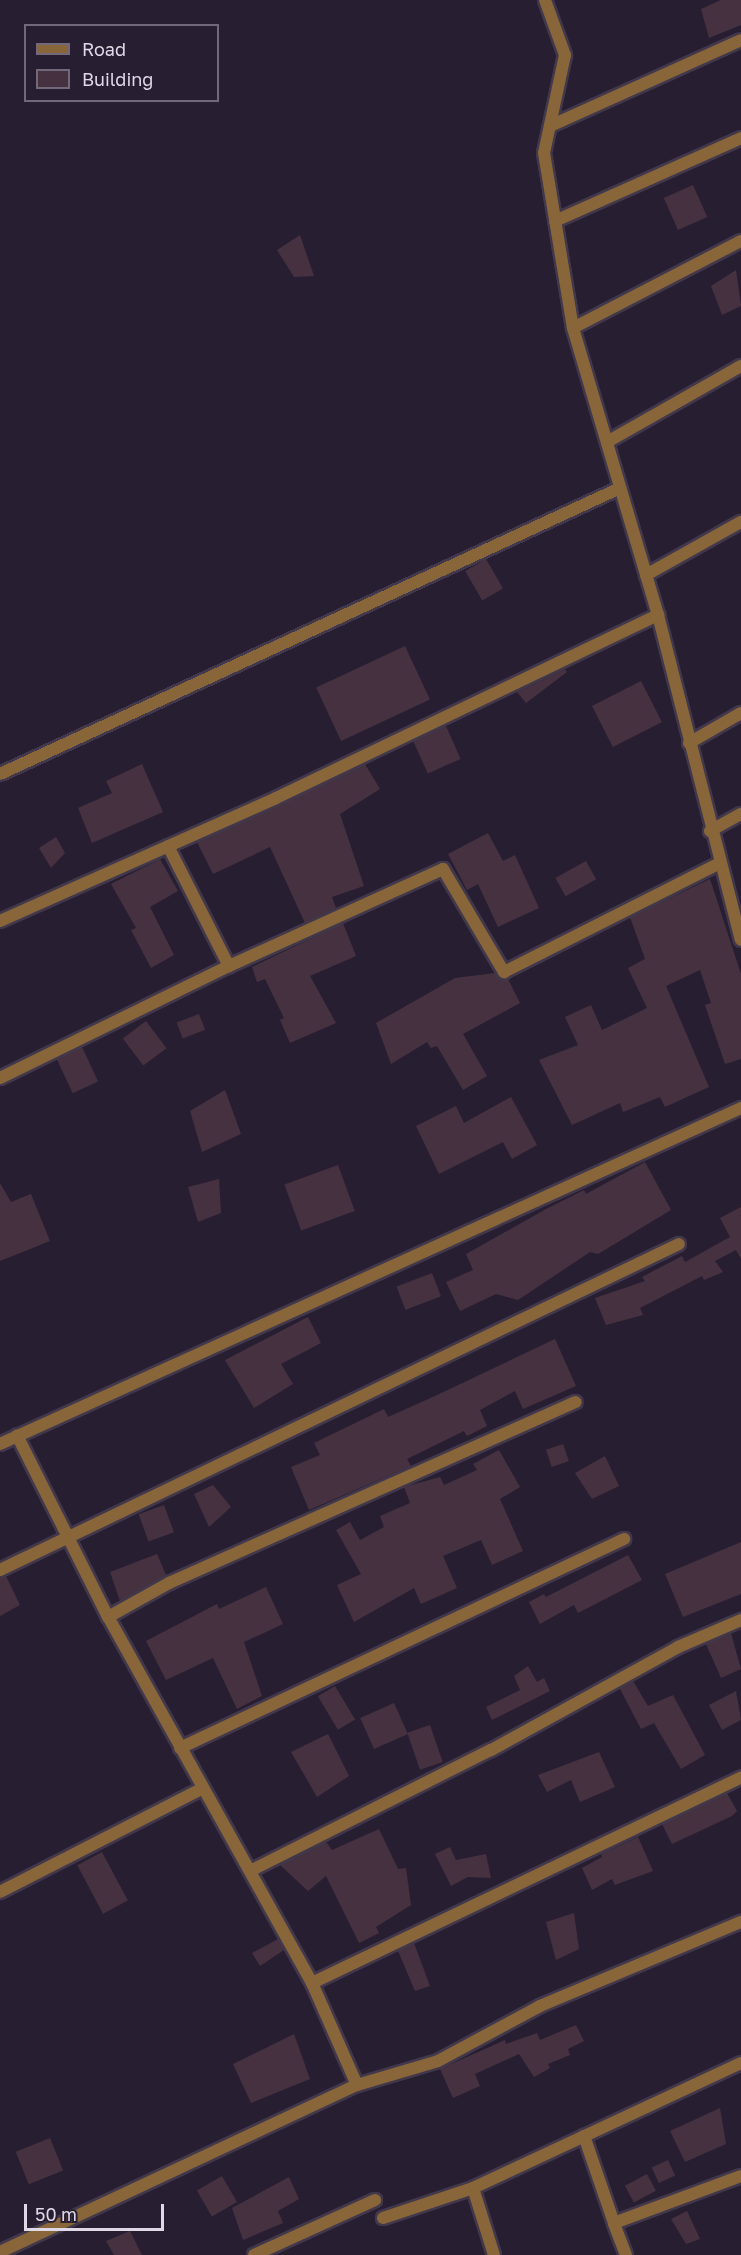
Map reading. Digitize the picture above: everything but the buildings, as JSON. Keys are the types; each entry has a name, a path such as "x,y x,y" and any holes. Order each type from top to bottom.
{"street":[{"path":"545,0 565,55 544,153 573,328 658,615 718,864 741,940"},
{"path":"550,126 741,40"},
{"path":"555,221 741,138"},
{"path":"573,328 741,241"},
{"path":"607,442 741,366"},
{"path":"0,774 620,488"},
{"path":"646,575 741,522"},
{"path":"0,921 168,846 658,615"},
{"path":"689,743 741,713"},
{"path":"710,831 741,814"},
{"path":"168,846 229,966"},
{"path":"0,1078 229,966 443,869 504,972 718,864"},
{"path":"0,1444 741,1108"},
{"path":"0,1570 70,1539 679,1244"},
{"path":"108,1617 169,1583 575,1402"},
{"path":"17,1436 108,1617 312,1983 357,2085"},
{"path":"180,1748 624,1539"},
{"path":"250,1871 491,1750 668,1652 741,1620"},
{"path":"312,1983 741,1778"},
{"path":"0,1892 202,1788"},
{"path":"0,2252 357,2085 438,2061 540,2006 741,1922"},
{"path":"383,2218 473,2188 741,2063"},
{"path":"584,2136 626,2255"},
{"path":"614,2223 741,2176"},
{"path":"473,2188 494,2255"},
{"path":"254,2255 375,2200"}]}
